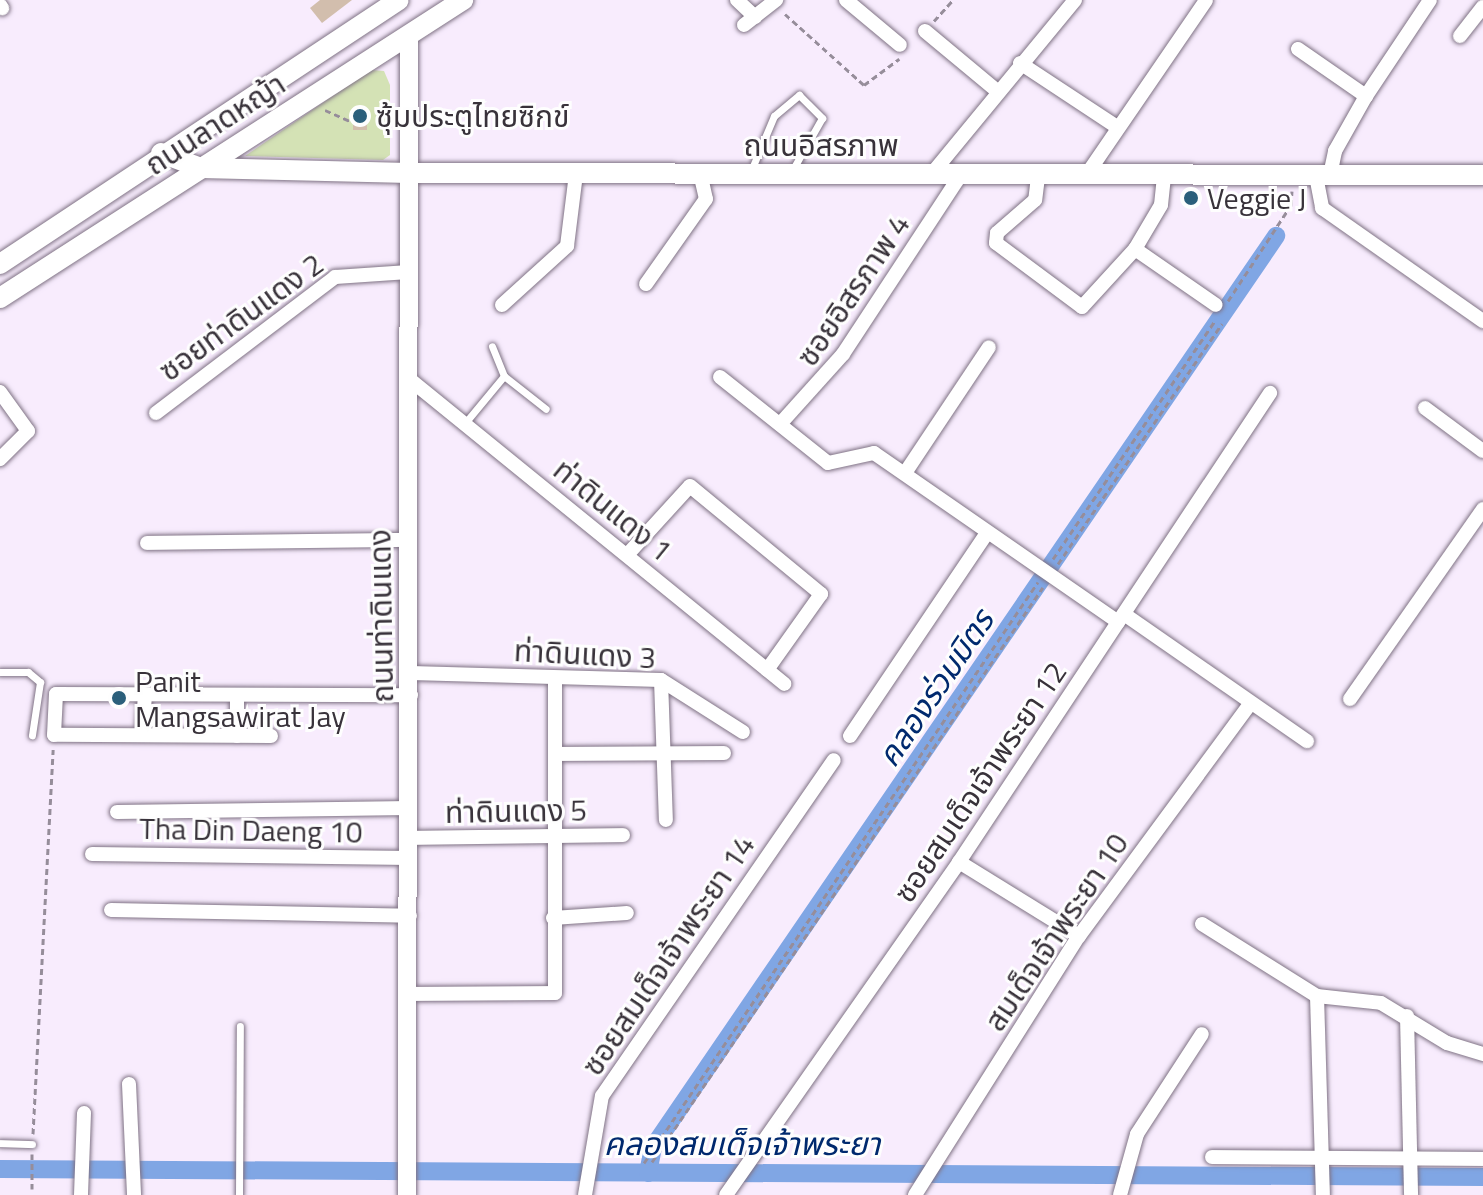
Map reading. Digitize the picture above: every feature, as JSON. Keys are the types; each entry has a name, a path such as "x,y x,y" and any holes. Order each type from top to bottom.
{"main road":[{"path":"402,0 409,36"},
{"name":"ถนนลาดหญ้า","path":"0,264 161,153 402,0"},
{"name":"ถนนลาดหญ้า","path":"0,298 463,0"},
{"name":"ถนนอิสรภาพ","path":"161,153 201,168 409,173 1038,177 1483,175"}],"street":[{"path":"737,0 750,21 775,2"},
{"path":"846,0 900,45"},
{"path":"930,176 996,90 1075,0"},
{"path":"1085,177 1206,0"},
{"path":"1430,0 1366,96 1335,151 1323,176 1322,208 1483,321"},
{"path":"1460,36 1483,7"},
{"path":"925,31 996,90"},
{"name":"ถนนท่าดินแดง","path":"407,1193 411,695 408,540 409,36"},
{"path":"1298,49 1366,96"},
{"path":"1020,63 1117,127"},
{"path":"502,305 567,246 576,174"},
{"path":"646,284 706,199 700,174"},
{"name":"ซอยอิสรภาพ 4","path":"780,424 843,354 960,176"},
{"path":"1038,177 1035,200 996,238 1075,306 1087,304 1135,249 1161,205 1164,177"},
{"path":"1135,249 1220,309"},
{"name":"ซอยท่าดินแดง 2","path":"156,413 335,277 409,272"},
{"path":"905,473 989,347"},
{"path":"720,377 828,463 868,451 905,473 986,534 1046,574 1121,618 1307,741"},
{"name":"ท่าดินแดง 1","path":"408,378 784,684"},
{"path":"0,392 28,431 0,459"},
{"name":"ซอยสมเด็จเจ้าพระยา 12","path":"727,1192 959,862 1270,393"},
{"path":"1425,408 1483,451"},
{"path":"627,555 690,486 821,594 767,670"},
{"path":"1350,699 1483,509"},
{"path":"850,736 986,534"},
{"path":"147,543 408,540"},
{"name":"ท่าดินแดง 3","path":"411,673 661,680 743,732"},
{"path":"409,994 555,993 555,678"},
{"path":"661,680 666,820"},
{"path":"271,736 54,735 56,694 411,695"},
{"path":"142,735 145,695"},
{"path":"237,695 237,736"},
{"name":"สมเด็จเจ้าพระยา 10","path":"915,1195 1079,936 1250,704"},
{"path":"555,754 724,753"},
{"name":"ซอยสมเด็จเจ้าพระยา 14","path":"585,1195 593,1118 614,1074 834,760"},
{"path":"117,812 410,808"},
{"name":"ท่าดินแดง 5","path":"410,838 623,835"},
{"name":"Tha Din Daeng 10","path":"92,854 410,858"},
{"path":"959,862 1079,936"},
{"path":"111,910 410,916"},
{"path":"553,918 627,913"},
{"path":"1202,924 1317,996 1346,994 1407,1016 1447,1043 1483,1054"},
{"path":"1317,996 1323,1195"},
{"path":"1407,1016 1411,1195"},
{"path":"1120,1195 1125,1165 1162,1087 1202,1034"},
{"path":"129,1084 134,1188"},
{"path":"82,1188 84,1113"},
{"path":"1212,1157 1323,1163 1483,1159"}],"lane":[{"path":"749,175 774,116 799,95 822,118 790,175"},
{"path":"492,346 504,376 546,409"},
{"path":"465,423 504,376"},
{"path":"0,672 28,672 40,682 32,735"},
{"path":"239,1195 240,1026"},
{"path":"0,1143 32,1144"}],"path":[{"path":"775,2 864,85 877,82 953,0"},
{"path":"324,109 332,119 352,122"},
{"path":"652,1162 1291,205 1293,175"},
{"path":"644,1163 1046,574 1222,324"},
{"path":"32,1188 54,735"}],"green space":[{"path":"371,70 384,71 390,85 390,155 383,160 245,156"}],"building":[{"path":"320,0 352,0 322,23 310,8"},
{"name":"ซุ้มประตูไทยซิกข์","path":"353,110 367,110 367,130 353,130"}],"waterway":[{"name":"คลองร่วมมิตร","path":"648,1173 653,1147 1276,236"},
{"name":"คลองสมเด็จเจ้าพระยา","path":"0,1169 1483,1177"}],"place":[{"name":"ซุ้มประตูไทยซิกข์","path":"360,116"},
{"name":"Veggie J","path":"1191,198"},
{"name":"Panit Mangsawirat Jay","path":"119,698"}]}
